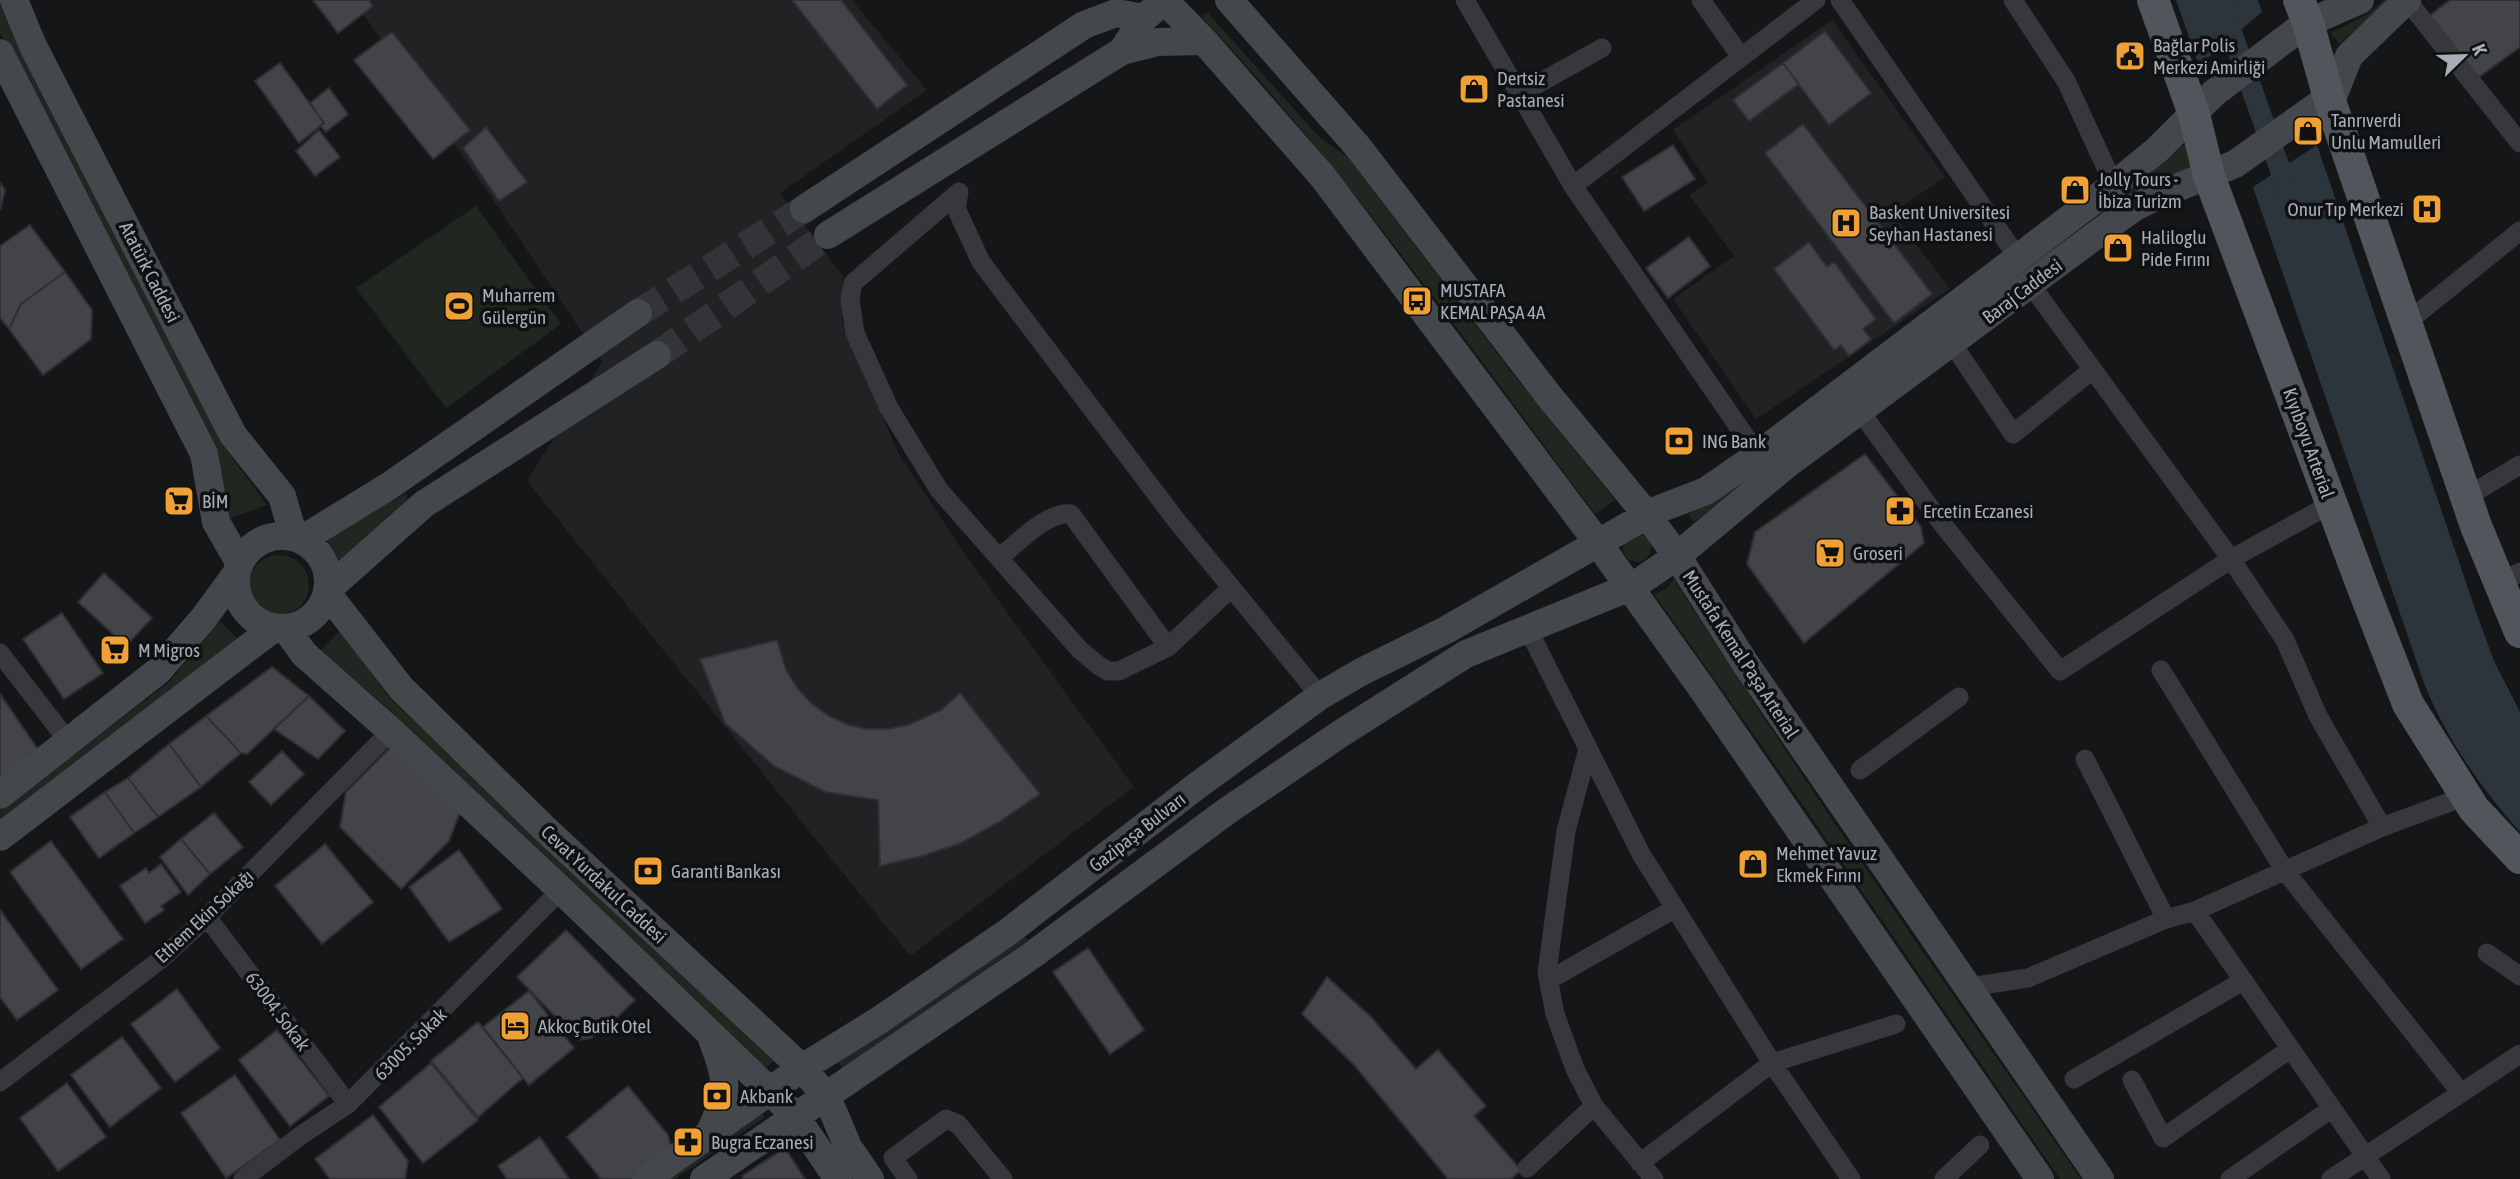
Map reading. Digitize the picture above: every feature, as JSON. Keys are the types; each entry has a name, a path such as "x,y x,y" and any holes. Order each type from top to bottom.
{"main road":[{"name":"Atatürk Caddesi","path":"14,0 33,46 233,435 282,496 298,539"},
{"name":"Mustafa Kemal Paşa Arterial","path":"1230,0 1358,147 1549,396 1647,515 1677,556 1749,669 2100,1179"},
{"name":"Kıyıboyu Arterial","path":"2152,0 2204,104 2222,170 2331,504 2408,704 2474,810 2520,858"},
{"name":"Baraj Caddesi","path":"1647,515 1706,491 1758,455 2018,258 2158,149 2204,104 2301,18 2360,0"},
{"name":"Baraj Caddesi","path":"1630,587 1677,556 1786,465 2134,207 2222,170 2334,94 2349,56 2407,0"},
{"path":"1122,51 1159,5"},
{"path":"804,209 1084,13 1116,13 1159,5 1205,41 1323,177 1598,543 2040,1179"},
{"path":"2301,18 2326,100 2466,498 2520,632"},
{"path":"828,235 1122,51 1158,42 1205,41"},
{"name":"Atatürk Caddesi","path":"0,53 204,454 216,522 237,568"},
{"path":"298,539 389,486 638,313"},
{"path":"0,837 280,629 308,620 318,612 327,592 424,504 657,355"},
{"name":"Gazipaşa Bulvarı","path":"646,1179 802,1068 878,1021 1008,932 1198,785 1320,696 1361,672 1446,630 1647,515"},
{"path":"0,795 158,671 203,619 255,544 277,535 298,539 320,555 325,566 327,592"},
{"path":"237,568 235,589 248,615 260,624 280,629"},
{"name":"Gazipaşa Bulvarı","path":"704,1179 1031,956 1227,811 1340,734 1466,654 1630,587"},
{"name":"Cevat Yurdakul Caddesi","path":"327,592 410,696 546,830 802,1068 827,1097 848,1147 870,1179"},
{"name":"Cevat Yurdakul Caddesi","path":"280,629 561,890 771,1091 796,1117 838,1179"},
{"path":"708,1136 726,1088 725,1073 711,1034"}],"street":[{"path":"1465,0 1573,186 1758,455"},
{"path":"1701,0 1741,57"},
{"path":"1573,186 1816,0"},
{"path":"1840,0 2018,258"},
{"path":"2013,0 2066,80 2114,185"},
{"path":"2407,0 2520,143"},
{"path":"1520,94 1602,48"},
{"path":"1231,588 1168,647 1119,671 1108,671 1098,665 1080,650 939,490 888,408 855,334 850,300 853,283 959,192 956,208 982,262 1176,520 1320,696"},
{"path":"2406,323 2520,231"},
{"path":"2031,285 2231,559 2286,640 2318,716 2382,827"},
{"path":"1952,343 2013,434 2092,370"},
{"path":"1860,411 1940,521 2060,671 2231,559 2331,504"},
{"path":"2466,498 2520,466"},
{"path":"999,558 1050,517 1060,513 1071,514 1168,647"},
{"path":"1527,627 1641,854 1772,1063 1851,1179"},
{"path":"0,653 68,741"},
{"path":"2161,670 2285,871 2461,1093"},
{"path":"1860,770 1959,697"},
{"name":"Ethem Ekin Sokağı","path":"0,1082 160,960 207,917 391,731"},
{"path":"1588,750 1566,831 1547,972 1555,1013 1571,1058 1594,1106 1654,1179"},
{"path":"2085,759 2166,919"},
{"path":"1969,987 2028,978 2166,919 2195,911 2382,827 2466,796"},
{"name":"63005. Sokak","path":"243,1179 348,1104 561,890"},
{"path":"1549,980 1674,909"},
{"path":"2195,911 2381,1179"},
{"name":"63004. Sokak","path":"207,917 348,1104"},
{"path":"2487,953 2520,976"},
{"path":"2074,1079 2243,981"},
{"path":"1640,1163 1772,1063 1896,1024"},
{"path":"2132,1080 2163,1138 2290,1049"},
{"path":"2331,1179 2520,1054"},
{"path":"1527,1168 1594,1106"},
{"path":"2230,1179 2331,1109"},
{"path":"908,1179 893,1158 946,1119 958,1124 1003,1179"},
{"path":"1944,1179 1980,1145"}],"shaded area":[{"path":"0,0 222,444 267,505 225,520 0,33"},
{"path":"353,0 852,0 927,90 780,193 843,276 842,321 898,453 964,553 1134,787 910,956 527,481 602,362 490,195"},
{"path":"2176,0 2258,0 2262,12 2199,65"},
{"path":"2384,0 2391,0 2339,44 2331,33 2366,15"},
{"path":"1207,12 1320,138 1348,157 1510,370 1615,500 1595,514 1356,197 1202,17"},
{"path":"1832,20 1945,177 1892,213 1950,289 1756,419 1673,299 1734,256 1689,195 1708,183 1673,130"},
{"path":"2186,143 2196,167 1904,364 1694,522 1688,514 1723,494 2123,197"},
{"path":"2317,145 2476,612 2494,661 2520,712 2520,832 2466,763 2425,686 2253,187"},
{"name":"Muharrem Gülergün","path":"476,206 561,324 446,408 356,288"},
{"path":"406,494 408,500 341,563 324,536"},
{"path":"1637,534 1647,538 1651,548 1647,558 1637,562 1627,558 1623,548 1627,538"},
{"path":"279,555 291,557 304,568 309,585 307,597 296,610 279,615 267,613 254,602 249,585 251,573 262,560"},
{"path":"1674,579 1823,806 2081,1179 2060,1179 1654,594 1666,589"},
{"path":"220,621 239,640 0,821 0,811 169,682"},
{"path":"341,630 387,695 773,1061 767,1068 382,703 320,651"},
{"path":"1022,934 1028,940 844,1069 836,1061"},
{"path":"759,1110 765,1117 675,1179 662,1179"}],"building":[{"path":"313,0 369,0 373,6 338,33"},
{"path":"792,0 841,0 907,85 877,109"},
{"path":"2450,0 2520,0 2520,47 2475,80 2429,16"},
{"path":"1825,31 1871,93 1829,125 1783,63"},
{"path":"392,32 470,130 433,159 354,60"},
{"path":"280,63 324,123 299,143 255,81"},
{"path":"1783,63 1799,84 1749,121 1733,100"},
{"path":"329,88 348,114 326,132 320,125 324,123 310,103"},
{"path":"1803,124 1932,294 1894,323 1765,153"},
{"path":"486,127 527,182 499,201 463,148"},
{"path":"319,130 340,157 315,176 296,151"},
{"path":"1673,145 1695,179 1644,211 1622,177"},
{"path":"0,183 5,190 0,210"},
{"path":"30,225 65,272 21,304 9,329 0,318 0,246"},
{"path":"1689,237 1710,266 1668,298 1646,268"},
{"path":"1809,242 1827,267 1834,262 1876,319 1863,329 1871,339 1849,356 1841,345 1834,350 1774,269"},
{"path":"65,272 92,310 91,339 43,375 9,329 21,304"},
{"name":"Groseri","path":"1865,454 1921,527 1924,543 1804,643 1747,564 1755,532"},
{"path":"104,573 152,618 126,646 78,602"},
{"path":"62,613 103,673 64,699 23,639"},
{"path":"777,640 786,670 798,689 812,704 829,716 849,725 867,729 888,729 908,725 941,710 960,693 1040,794 999,822 961,843 880,866 878,800 825,792 774,766 725,723 700,659"},
{"path":"272,667 309,696 247,754 241,753 206,716"},
{"path":"0,694 39,751 0,778"},
{"path":"309,696 345,731 318,759 274,729"},
{"path":"206,716 241,753 201,787 169,744"},
{"path":"169,744 201,787 158,817 128,778"},
{"path":"394,744 460,812 449,841 401,889 340,827 346,792"},
{"path":"282,751 304,774 271,805 249,782"},
{"path":"128,778 158,817 134,833 105,792"},
{"path":"105,792 134,833 99,858 70,817"},
{"path":"214,813 243,847 210,874 181,839"},
{"path":"181,839 210,874 188,895 160,857"},
{"path":"51,841 123,939 81,969 10,872"},
{"path":"325,844 373,902 322,944 275,886"},
{"path":"459,850 502,909 449,942 409,887"},
{"path":"161,864 181,892 161,906 164,910 145,923 120,886 146,868 149,873"},
{"path":"0,910 58,990 17,1020 0,997"},
{"path":"566,930 635,1000 602,1032 591,1038 578,1040 517,977"},
{"path":"1088,948 1144,1030 1110,1054 1053,972"},
{"path":"1327,977 1371,1017 1416,1069 1438,1050 1486,1106 1474,1116 1521,1170 1511,1179 1448,1179 1355,1066 1302,1014"},
{"path":"177,989 220,1048 175,1082 131,1024"},
{"path":"529,991 574,1048 529,1085 483,1027"},
{"path":"478,1022 523,1078 478,1117 431,1061"},
{"path":"277,1030 329,1096 290,1126 239,1060"},
{"path":"122,1037 161,1088 110,1127 71,1075"},
{"path":"431,1063 478,1120 423,1163 379,1107"},
{"path":"235,1075 280,1140 226,1178 181,1113"},
{"path":"67,1083 106,1137 58,1171 20,1118"},
{"path":"628,1086 668,1135 671,1147 633,1179 601,1179 567,1137"},
{"path":"373,1115 408,1161 405,1179 330,1179 315,1159"},
{"path":"540,1137 569,1179 507,1179 498,1166"},
{"path":"785,1148 805,1179 743,1179 742,1176"}],"waterway":[{"path":"2220,0 2289,194"}],"tunnel":[{"path":"638,313 804,209"},
{"path":"657,355 828,235"}],"place":[{"name":"Bağlar Polis Merkezi Amirliği","path":"2130,56"},
{"name":"Dertsiz Pastanesi","path":"1474,89"},
{"name":"Tanrıverdi Unlu Mamulleri","path":"2308,131"},
{"name":"Jolly Tours - İbiza Turizm","path":"2075,190"},
{"name":"Onur Tıp Merkezi","path":"2427,209"},
{"name":"Baskent Universitesi Seyhan Hastanesi","path":"1846,223"},
{"name":"Haliloglu Pide Fırını","path":"2118,248"},
{"name":"MUSTAFA KEMAL PAŞA 4A","path":"1417,301"},
{"name":"Muharrem Gülergün","path":"459,306"},
{"name":"ING Bank","path":"1679,441"},
{"name":"BİM","path":"179,501"},
{"name":"Ercetin Eczanesi","path":"1900,511"},
{"name":"Groseri","path":"1830,553"},
{"name":"M Migros","path":"115,650"},
{"name":"Mehmet Yavuz Ekmek Fırını","path":"1753,864"},
{"name":"Garanti Bankası","path":"648,871"},
{"name":"Akkoç Butik Otel","path":"515,1026"},
{"name":"Akbank","path":"717,1096"},
{"name":"Bugra Eczanesi","path":"688,1142"}]}
